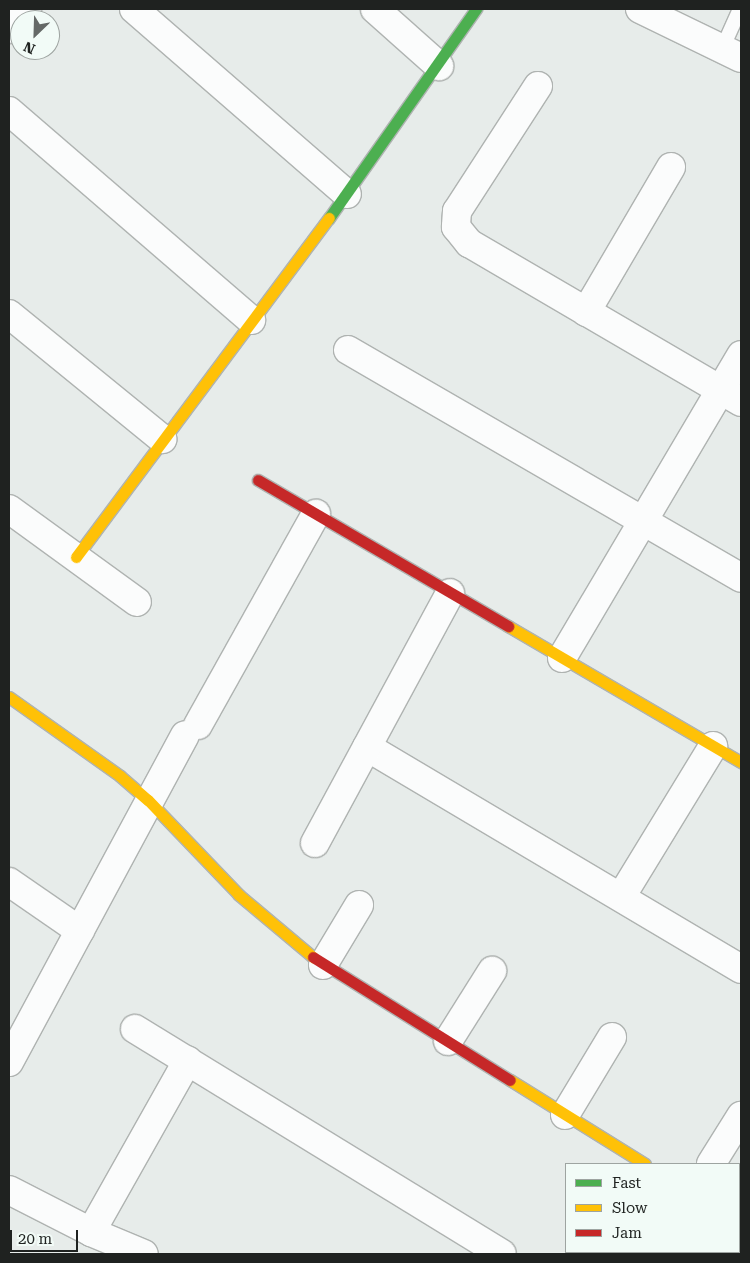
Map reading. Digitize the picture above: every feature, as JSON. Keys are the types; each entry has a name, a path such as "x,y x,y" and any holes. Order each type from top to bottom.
{"street":[{"path":"9,29 27,9"},
{"path":"134,9 347,194"},
{"path":"375,9 439,66"},
{"path":"76,558 162,439 347,194 439,66 476,9"},
{"path":"640,9 732,54"},
{"path":"538,86 457,211 456,227 469,243 731,396"},
{"path":"9,110 251,320"},
{"path":"586,312 671,167"},
{"path":"9,314 162,439"},
{"path":"348,350 741,578"},
{"path":"562,658 642,522 731,396 741,355"},
{"path":"258,480 741,762"},
{"path":"9,509 137,602"},
{"path":"9,1062 80,932 148,800 191,730 316,514"},
{"path":"314,843 450,593"},
{"path":"9,697 120,776 148,800 239,896 323,965 643,1163"},
{"path":"621,897 713,746"},
{"path":"366,748 741,969"},
{"path":"9,882 80,932"},
{"path":"323,965 359,905"},
{"path":"448,1041 492,971"},
{"path":"135,1029 502,1254"},
{"path":"565,1115 612,1037"},
{"path":"91,1232 188,1060"},
{"path":"712,1163 741,1116"},
{"path":"9,1190 91,1232 144,1254"}],"lane":[{"path":"732,54 740,9"}],"traffic: fast":[{"path":"329,218 476,9"}],"traffic: slow":[{"path":"76,557 329,218"},
{"path":"508,626 741,762"},
{"path":"9,697 120,776 148,800 239,895 313,957"},
{"path":"510,1080 643,1163"}],"traffic: jam":[{"path":"258,480 508,626"},
{"path":"313,957 510,1080"}]}
